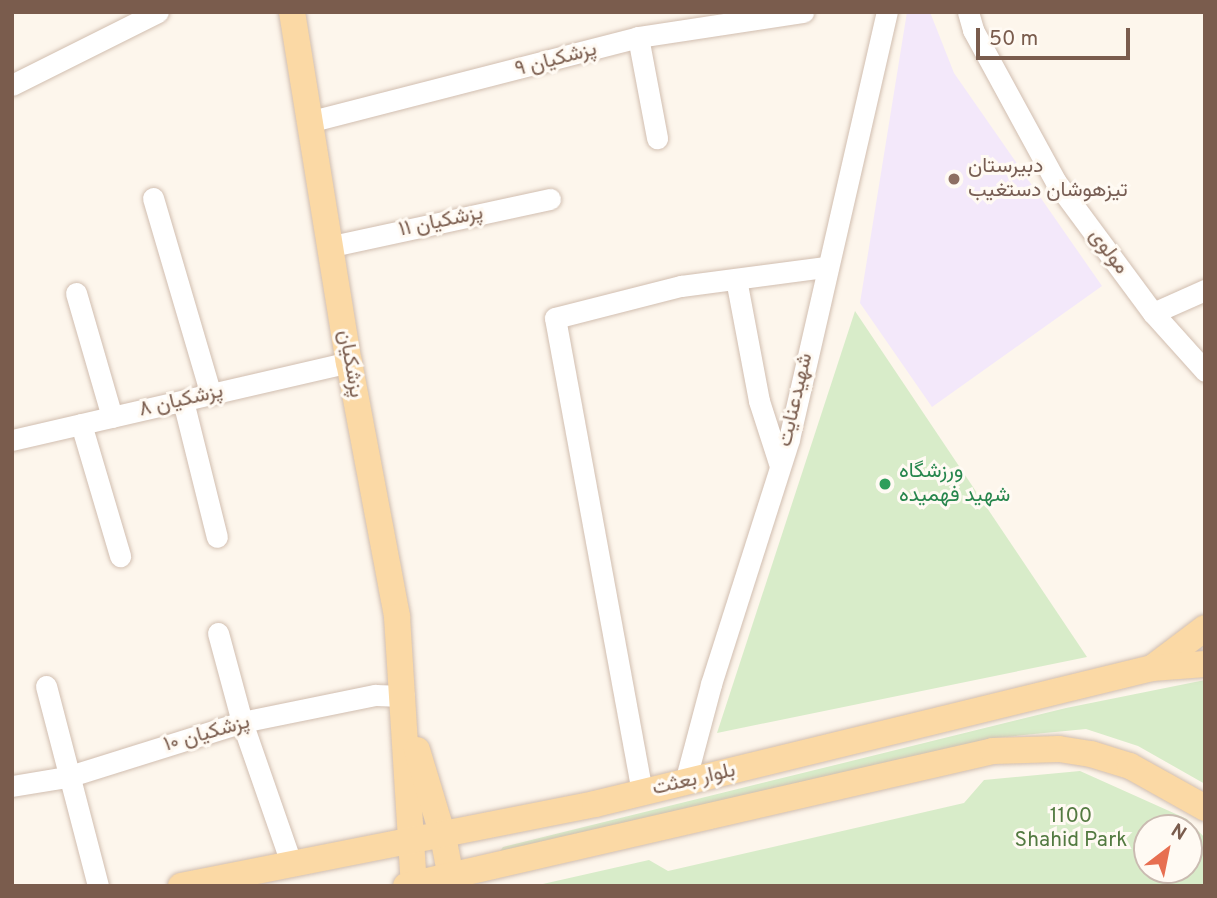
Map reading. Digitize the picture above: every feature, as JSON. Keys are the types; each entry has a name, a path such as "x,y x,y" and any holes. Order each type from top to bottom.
{"main road":[{"name":"پزشکیان","path":"292,12 313,121 349,362 397,617 405,705 411,885"},
{"path":"1152,668 1205,628"},
{"name":"بلوار بعثت","path":"181,886 443,836 642,792 1152,668 1205,664"},
{"name":"پزشکیان","path":"405,705 443,836 451,882"},
{"name":"بلوار بعثت","path":"411,885 499,876 947,760 1029,748 1078,751 1111,760 1205,808"}],"street":[{"path":"12,85 158,12"},
{"name":"پزشکیان ۹","path":"313,121 638,37 725,18 803,12"},
{"name":"شهیدعنایت","path":"685,782 711,684 780,466 887,12"},
{"name":"مولوی","path":"968,12 973,30 1056,182 1153,313 1205,371"},
{"path":"638,37 657,138"},
{"path":"153,198 211,395"},
{"name":"پزشکیان ۱۱","path":"332,246 550,199"},
{"path":"642,792 555,318 681,286 826,267"},
{"path":"736,279 759,401 780,466"},
{"path":"1153,313 1205,290"},
{"path":"76,292 112,417"},
{"name":"پزشکیان ۸","path":"12,440 349,362"},
{"path":"183,401 217,537"},
{"path":"81,424 120,556"},
{"path":"218,633 242,722 291,863"},
{"path":"46,687 67,777 98,886"},
{"name":"پزشکیان ۱۰","path":"12,786 67,777 242,722 375,695 405,705"}],"shaded area":[{"name":"دبیرستان تیزهوشان دستغيب","path":"907,12 930,12 954,73 1102,286 932,407 860,303"}],"green space":[{"name":"ورزشگاه شهید فهمیده","path":"855,311 1087,657 717,733"},
{"path":"1205,680 1205,784 1138,746 1086,729 994,738 502,854 500,851 503,847 1066,708"},
{"name":"1100 Shahid Park","path":"1080,771 1176,814 1133,814 1133,884 1203,884 1203,836 1205,886 534,886 649,860 668,871 964,803 984,780"}],"place":[{"name":"دبیرستان تیزهوشان دستغيب","path":"954,179"},
{"name":"ورزشگاه شهید فهمیده","path":"885,484"}]}
